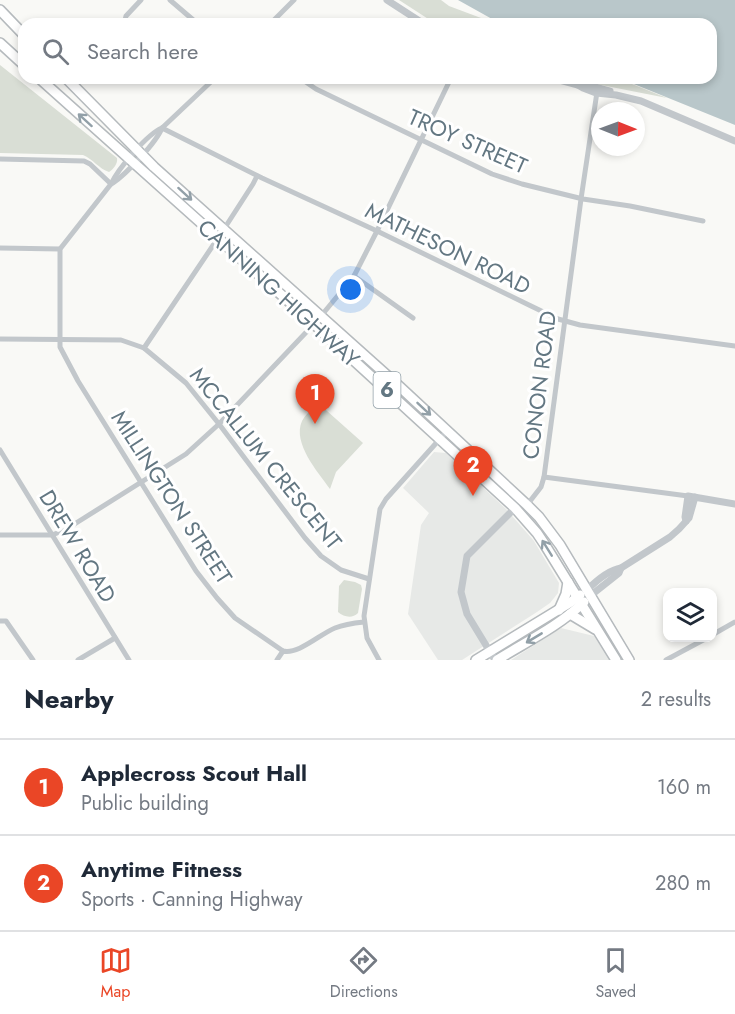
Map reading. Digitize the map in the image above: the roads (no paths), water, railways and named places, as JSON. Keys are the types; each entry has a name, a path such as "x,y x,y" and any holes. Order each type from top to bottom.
{"highway":[{"path":"0,10 18,29"},
{"path":"0,43 18,60"},
{"name":"CANNING HIGHWAY","path":"46,84 515,508 537,532 616,660"},
{"name":"CANNING HIGHWAY","path":"72,84 139,153 527,505 549,530 629,660"},
{"path":"559,610 568,582"},
{"path":"494,657 559,610 579,601 589,593"},
{"path":"476,660 494,657 570,614 579,601"},
{"path":"570,614 597,630"}],"street":[{"path":"126,18 141,0"},
{"path":"170,0 191,18"},
{"path":"276,18 294,0"},
{"path":"387,0 415,18"},
{"path":"0,248 60,249 111,184 120,178 155,131 162,128 209,84"},
{"name":"TROY STREET","path":"310,84 421,140 509,180 581,198 703,221"},
{"path":"321,316 354,276 448,84"},
{"path":"574,84 640,102 735,141"},
{"name":"CONON ROAD","path":"527,505 541,487 544,477 597,90"},
{"name":"MATHESON ROAD","path":"162,128 257,176 564,321 735,346"},
{"path":"0,159 84,161 111,184"},
{"path":"224,229 257,176"},
{"path":"144,348 218,238"},
{"name":"MILLINGTON STREET","path":"60,249 60,347 66,360 196,571 235,618 283,651"},
{"path":"354,276 413,318"},
{"path":"0,535 52,535 65,530 186,454 219,424 314,324"},
{"name":"MCCALLUM CRESCENT","path":"0,339 121,340 144,348 186,383 321,556 341,570 369,579"},
{"path":"379,660 367,638 364,622 378,515 382,504 447,431"},
{"name":"DREW ROAD","path":"0,450 129,660"},
{"path":"544,477 733,502"},
{"path":"589,593 619,573 621,568 679,529 689,518 692,497"},
{"path":"494,657 466,614 461,592 463,576 467,556 515,508"},
{"path":"0,621 6,621 33,660"},
{"path":"277,660 283,651 294,651 328,630 346,624 364,622"},
{"path":"717,632 735,622"},
{"path":"78,660 115,638"},
{"path":"666,660 700,642"}],"place":[{"name":"Applecross Scout Hall","path":"315,424"},
{"name":"Anytime Fitness","path":"473,496"}]}
